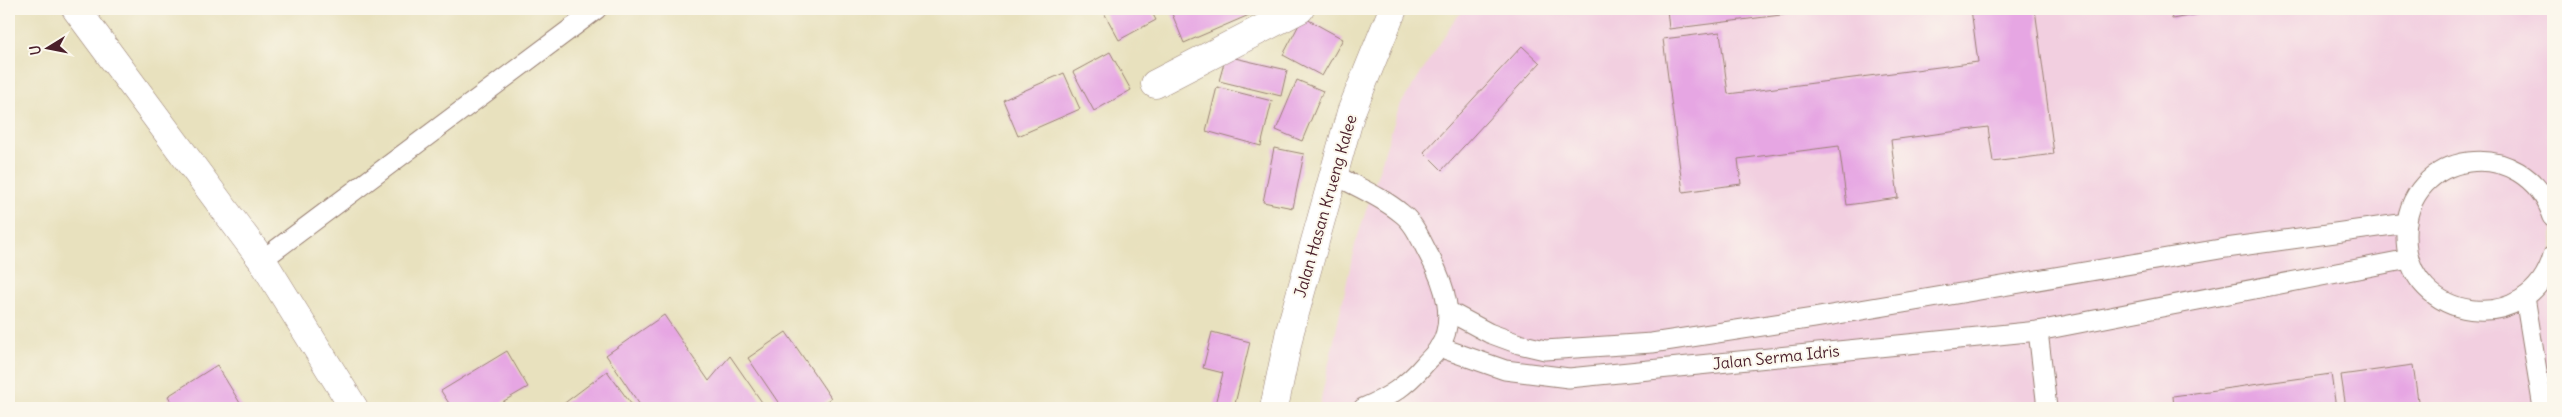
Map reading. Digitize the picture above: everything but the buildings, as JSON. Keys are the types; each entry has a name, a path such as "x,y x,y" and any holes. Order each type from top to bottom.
{"street":[{"path":"76,9 262,260 354,408"},
{"path":"1154,84 1300,9"},
{"name":"Jalan Hasan Krueng Kalee","path":"1274,408 1290,331 1313,240 1335,175 1351,112 1386,11"}],"lane":[{"path":"262,260 597,9"},
{"path":"2552,211 2531,180 2515,169 2497,162 2478,160 2459,163 2442,171 2427,183 2416,198 2407,223 2406,237 2409,259 2417,276 2430,291 2447,303 2466,310 2487,311 2507,307 2525,297 2542,280 2553,257"},
{"path":"1335,175 1402,213 1414,228 1435,267 1443,287 1448,311 1446,333 1440,348 1404,386 1389,398 1363,408"},
{"path":"1448,311 1489,333 1519,344 1545,350 1652,343 1814,318 2226,248 2407,223"},
{"path":"2553,257 2553,262"},
{"name":"Jalan Serma Idris","path":"1440,348 1505,370 1568,378 2038,331 2409,259"},
{"path":"2525,297 2544,408"},
{"path":"2038,331 2048,408"}],"shaded area":[{"path":"1466,9 2553,9 2553,408 1319,408 1355,245 1399,107 1456,18"}]}
